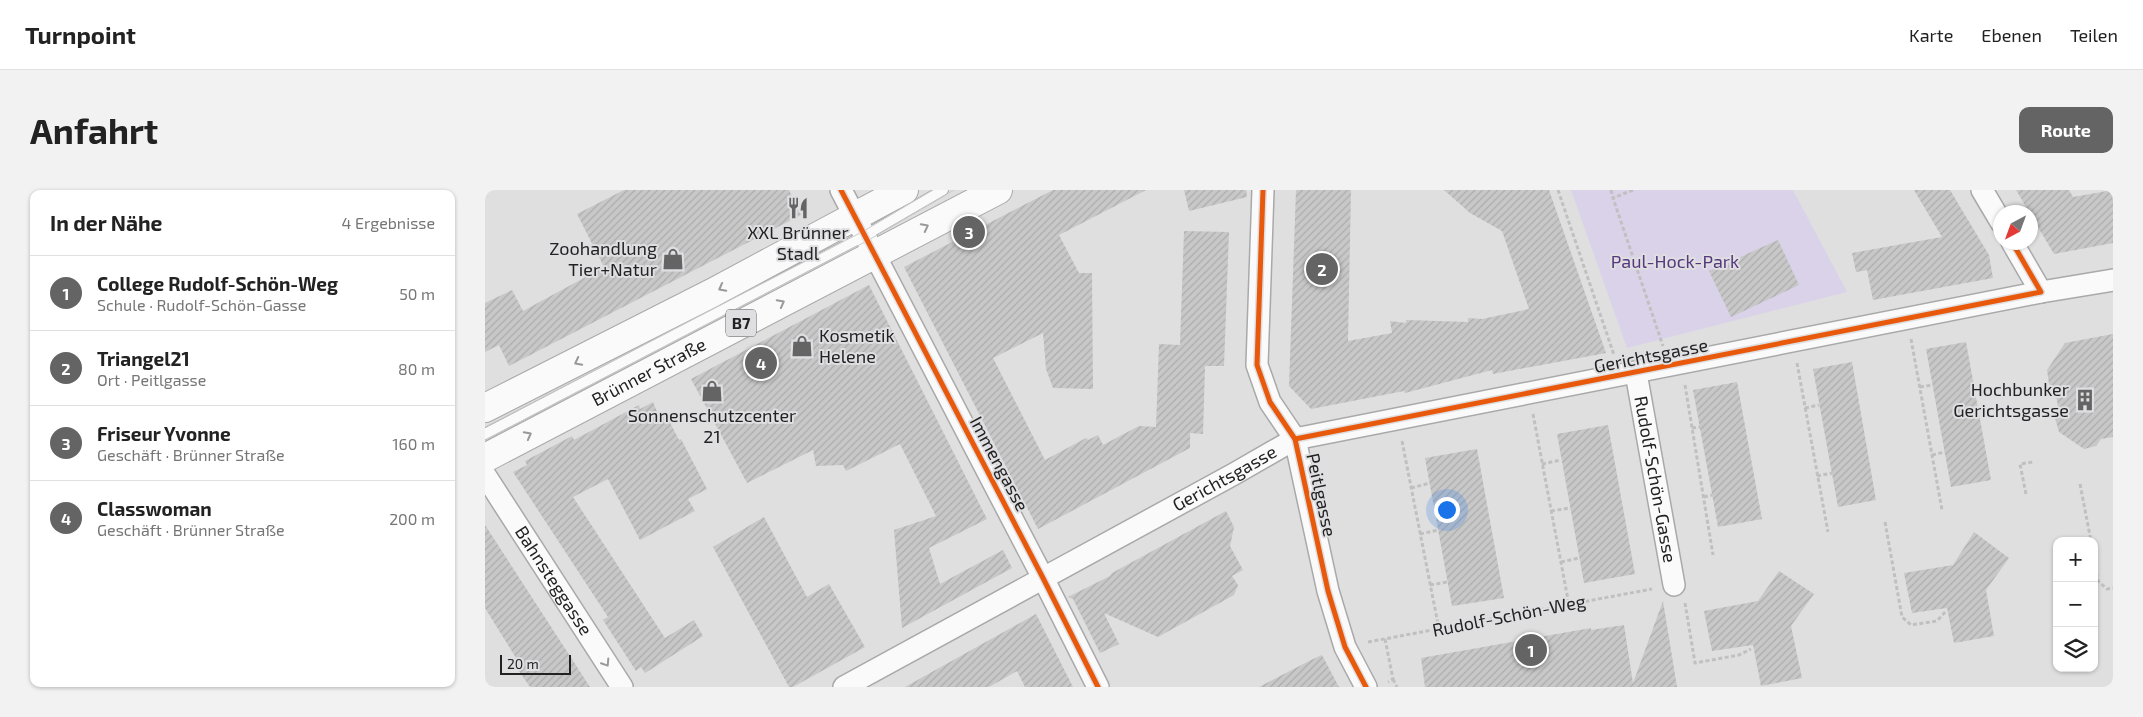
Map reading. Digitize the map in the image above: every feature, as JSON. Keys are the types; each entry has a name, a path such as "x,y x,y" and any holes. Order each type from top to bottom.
{"main road":[{"name":"Brünner Straße","path":"485,458 864,235 904,190"},
{"name":"Brünner Straße","path":"485,408 712,294 864,235 998,190"}],"street":[{"name":"Immengasse","path":"841,190 1098,687"},
{"name":"Peitlgasse","path":"1263,190 1257,365 1270,402 1295,439 1328,591 1345,646 1376,685"},
{"path":"1982,190 1993,209"},
{"path":"2017,250 2041,292"},
{"name":"Gerichtsgasse","path":"844,687 1295,439 1629,375 2041,292 2113,280"},
{"name":"Rudolf-Schön-Gasse","path":"1629,375 1674,585"},
{"name":"Bahnsteggasse","path":"485,475 622,687"}],"lane":[{"path":"485,434 864,235 943,190"}],"path":[{"path":"1557,190 1629,375"},
{"path":"1611,190 1662,340 1674,366 1692,428 1713,555"},
{"path":"1613,198 1633,190"},
{"path":"1908,319 1942,510"},
{"path":"1793,342 1828,532"},
{"path":"1920,387 1933,385"},
{"path":"1530,394 1569,605"},
{"path":"1805,408 1819,405"},
{"path":"1398,419 1439,629"},
{"path":"1692,428 1700,427"},
{"path":"1932,455 1945,452"},
{"path":"1543,464 1561,460"},
{"path":"2026,494 2020,464 2033,462"},
{"path":"1817,476 1831,473"},
{"path":"1411,488 1430,483"},
{"path":"2080,484 2090,537"},
{"path":"1704,497 1712,495"},
{"path":"1551,511 1570,508"},
{"path":"1885,522 1902,617 1911,625 1937,621 1945,611"},
{"path":"1420,534 1438,530"},
{"path":"1561,562 1579,558"},
{"path":"2098,581 2107,589 2113,588"},
{"path":"1430,585 1447,582"},
{"path":"1674,585 1684,600 1695,662 1739,655 1751,649"},
{"path":"1385,639 1393,679 1397,687"},
{"path":"1376,685 1393,679"}],"green space":[{"name":"Paul-Hock-Park","path":"1571,190 1793,190 1847,292 1627,348"}],"building":[{"path":"624,190 789,190 801,215 509,366 499,345 485,352 485,303 512,290 523,311 604,267 577,214"},
{"path":"1053,190 1146,190 1059,235 1079,273 1092,273 1093,389 1053,388 1046,369 1043,333 993,358 1045,460 1086,438 1088,440 1098,435 1103,445 1139,426 1156,427 1159,344 1180,345 1184,231 1229,232 1224,366 1205,366 1203,434 1190,433 1190,448 1038,529 904,267"},
{"path":"1184,190 1246,190 1247,197 1189,211"},
{"path":"1296,190 1351,190 1348,341 1392,333 1390,321 1406,323 1406,320 1468,322 1468,318 1482,319 1529,309 1502,231 1470,213 1444,190 1549,190 1606,353 1493,374 1492,370 1405,393 1404,391 1311,409 1289,386"},
{"path":"1914,190 1950,190 1989,255 1993,278 1873,300 1867,270 1856,272 1852,253 1942,237"},
{"path":"2016,190 2069,190 2073,197 2113,190 2113,243 2054,254 2038,227 2038,205 2025,205"},
{"path":"1778,240 1799,285 1731,317 1709,271"},
{"path":"869,285 987,519 929,548 940,584 1003,550 1012,568 902,628 894,530 936,516 900,444 846,471 843,465 816,466 813,450 747,483 691,379"},
{"name":"Hochbunker Gerichtsgasse","path":"2113,334 2113,437 2101,439 2096,446 2084,449 2059,432 2055,418 2059,412 2055,390 2049,384 2047,370 2065,343"},
{"path":"1966,342 1991,480 1951,487 1926,349"},
{"path":"1852,362 1876,500 1838,507 1813,369"},
{"path":"1737,382 1762,519 1718,527 1693,390"},
{"path":"653,402 660,419 666,415 679,440 681,439 707,489 688,499 695,511 640,540 608,479 573,497 665,638 694,620 703,636 645,673 641,667 636,671 603,620 608,617 513,472 527,465 525,461 572,436 574,440 639,405 640,409"},
{"path":"1608,425 1635,574 1584,583 1557,434"},
{"path":"1477,449 1504,598 1452,606 1425,458"},
{"path":"1226,511 1234,527 1230,546 1243,570 1232,576 1238,585 1234,595 1158,637 1104,613 1119,644 1100,653 1073,599 1068,597 1110,576 1112,573"},
{"path":"764,517 807,597 829,584 865,647 793,687 789,687 713,547"},
{"path":"485,525 590,687 530,687 512,661 516,658 485,608"},
{"path":"1974,532 2009,558 1986,590 1994,636 1954,643 1947,608 1912,613 1904,573 1953,565"},
{"path":"1779,571 1814,594 1791,626 1802,678 1761,686 1753,645 1712,651 1704,611 1758,601"},
{"path":"1663,601 1677,687 1425,687 1421,658 1591,628 1591,630 1624,625 1633,683"},
{"path":"1036,614 1073,687 1025,687 1017,671 989,687 905,687"},
{"path":"1322,655 1339,687 1259,687 1311,660"}],"tram line":[{"path":"485,427 862,232 933,190"},
{"path":"485,440 867,241 954,190"}],"cycle path":[{"path":"841,190 1098,687"},
{"path":"1263,190 1257,365 1270,402 1295,439 1328,591 1345,647 1366,687"},
{"path":"1295,439 2041,292 2017,250"}],"place":[{"name":"XXL Brünner Stadl","path":"798,208"},
{"name":"Friseur Yvonne","path":"969,232"},
{"name":"Zoohandlung Tier+Natur","path":"673,259"},
{"name":"Triangel21","path":"1322,269"},
{"name":"Kosmetik Helene","path":"802,346"},
{"name":"Classwoman","path":"761,363"},
{"name":"Sonnenschutzcenter 21","path":"712,391"},
{"name":"Hochbunker Gerichtsgasse","path":"2085,400"},
{"name":"College Rudolf-Schön-Weg","path":"1531,650"}]}
